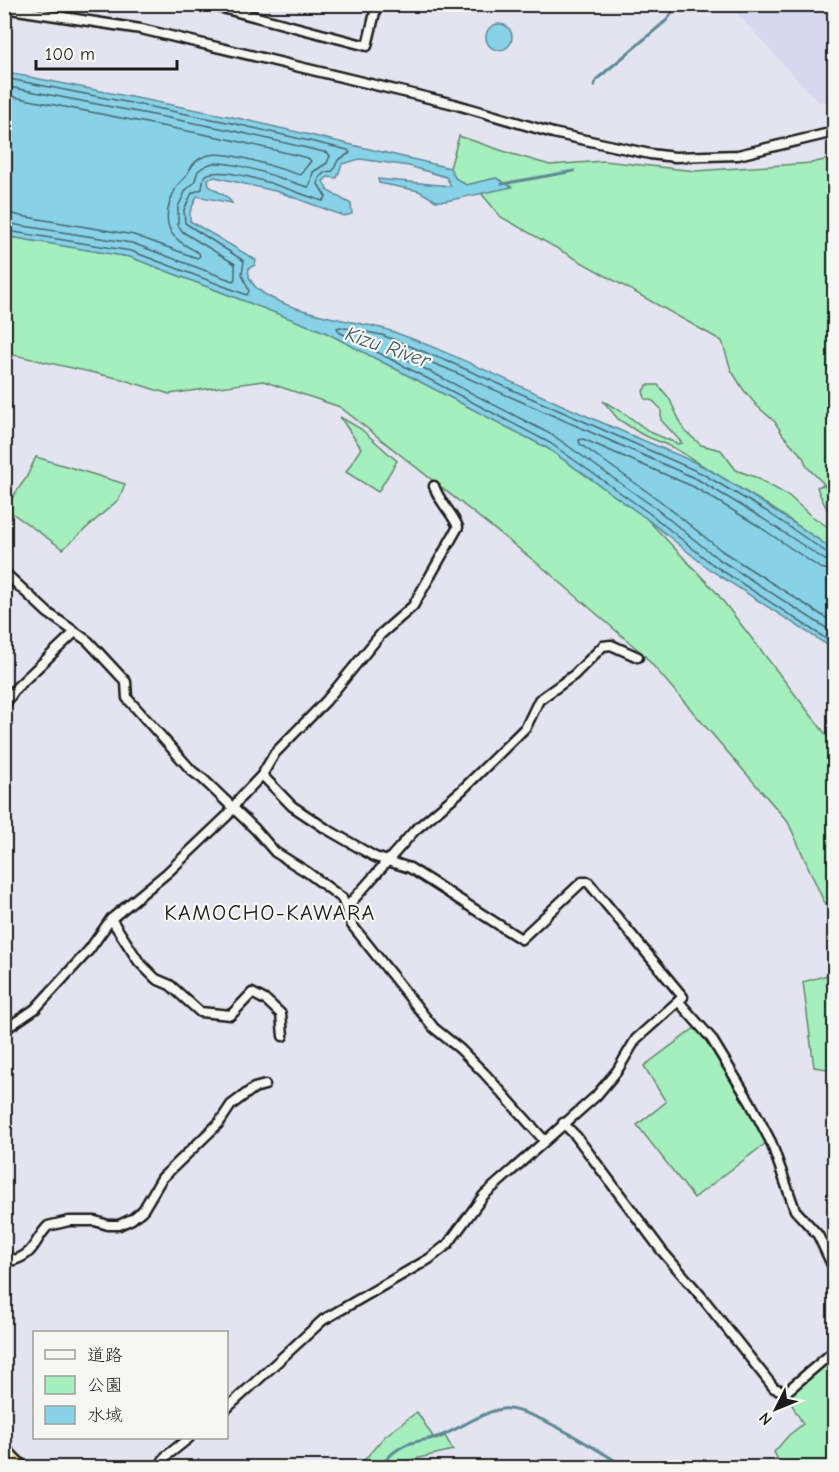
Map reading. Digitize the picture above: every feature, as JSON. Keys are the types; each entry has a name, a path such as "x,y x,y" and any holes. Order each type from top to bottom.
{"highway":[{"path":"4,1452 20,1467"}],"street":[{"path":"207,4 367,46 377,4"},
{"path":"4,8 141,29 454,104 553,133 650,154 675,157 738,155 834,132"},
{"path":"4,1030 35,1009 88,950 111,919 167,873 233,810 240,798 262,776 275,753 326,701 381,634 413,606 458,527 454,518 436,495 434,486"},
{"path":"4,572 48,613 88,641 126,682 127,698 192,771 255,829 275,852 342,898 352,925 435,1028 485,1074 544,1140"},
{"path":"4,706 16,688 74,633"},
{"path":"346,908 414,831 462,790 526,727 539,700 574,675 603,646 611,645 638,657"},
{"path":"228,1407 322,1320 429,1259 448,1244 484,1195 596,1096 617,1071 636,1039 683,997 588,882 582,882 521,939 410,868 365,851 300,811 262,776"},
{"path":"111,919 139,962 156,979 170,985 200,1012 231,1015 252,993 281,1014 283,1036"},
{"path":"679,1002 711,1038 750,1102 771,1142 795,1210 818,1235 834,1269"},
{"path":"4,1254 14,1260 25,1257 48,1226 69,1221 119,1225 132,1219 143,1210 162,1178 219,1123 231,1105 254,1088 265,1085"},
{"path":"563,1123 576,1136 662,1251 774,1388 786,1392 834,1352"},
{"path":"159,1467 165,1457 187,1439"}],"shaded area":[{"path":"729,5 834,5 834,96 825,102 818,102"}],"green space":[{"path":"459,136 550,165 604,161 696,171 811,163 834,158 834,524 817,487 823,485 828,488 807,467 803,457 783,435 775,422 743,389 731,370 722,341 501,217 481,193 511,187 496,178 466,185 455,178 450,168"},
{"path":"5,236 130,257 325,332 547,448 646,518 716,592 834,745 834,899 825,904 788,822 643,654 547,571 340,407 263,381 169,394 121,379 5,353"},
{"path":"647,385 658,385 669,398 684,430 701,445 721,450 736,470 755,477 789,496 810,515 834,531 834,550 769,506 674,448 641,434 618,419 603,401 650,432 678,444 682,443 661,420 661,409 653,401 645,399 643,391"},
{"path":"340,417 361,429 397,461 378,492 346,472 361,448"},
{"path":"36,457 125,484 119,499 63,549 5,508 26,478"},
{"path":"834,973 834,1070 814,1067 803,982"},
{"path":"696,1027 708,1040 761,1130 766,1143 694,1198 637,1125 666,1102 644,1066"},
{"path":"834,1355 834,1467 785,1467 774,1452 789,1435 803,1424 788,1398"},
{"path":"417,1412 435,1440 445,1436 453,1450 406,1461 399,1467 358,1467 385,1436"}],"water":[{"path":"499,24 508,28 512,37 508,46 499,50 490,46 486,37 490,28"},
{"name":"Kizu River","path":"4,72 233,117 450,168 455,178 466,185 496,178 512,187 446,201 436,201 419,191 379,183 378,179 451,186 446,177 409,166 360,159 342,164 337,178 328,177 323,181 328,191 351,204 352,214 344,216 279,192 215,177 208,179 209,186 227,197 232,203 197,196 190,212 190,221 256,260 255,265 249,268 251,282 263,293 281,303 405,336 686,459 738,487 834,550 834,654 829,646 709,569 646,518 547,448 325,332 130,257 10,237 4,232"}],"waterway":[{"path":"594,86 597,79 667,20 678,4"},
{"path":"502,184 574,171"},
{"path":"379,1468 401,1447 443,1435 480,1416 502,1409 514,1410 547,1422 627,1468"}],"district":[{"name":"KAMOCHO-KAWARA","path":"270,912"}]}
